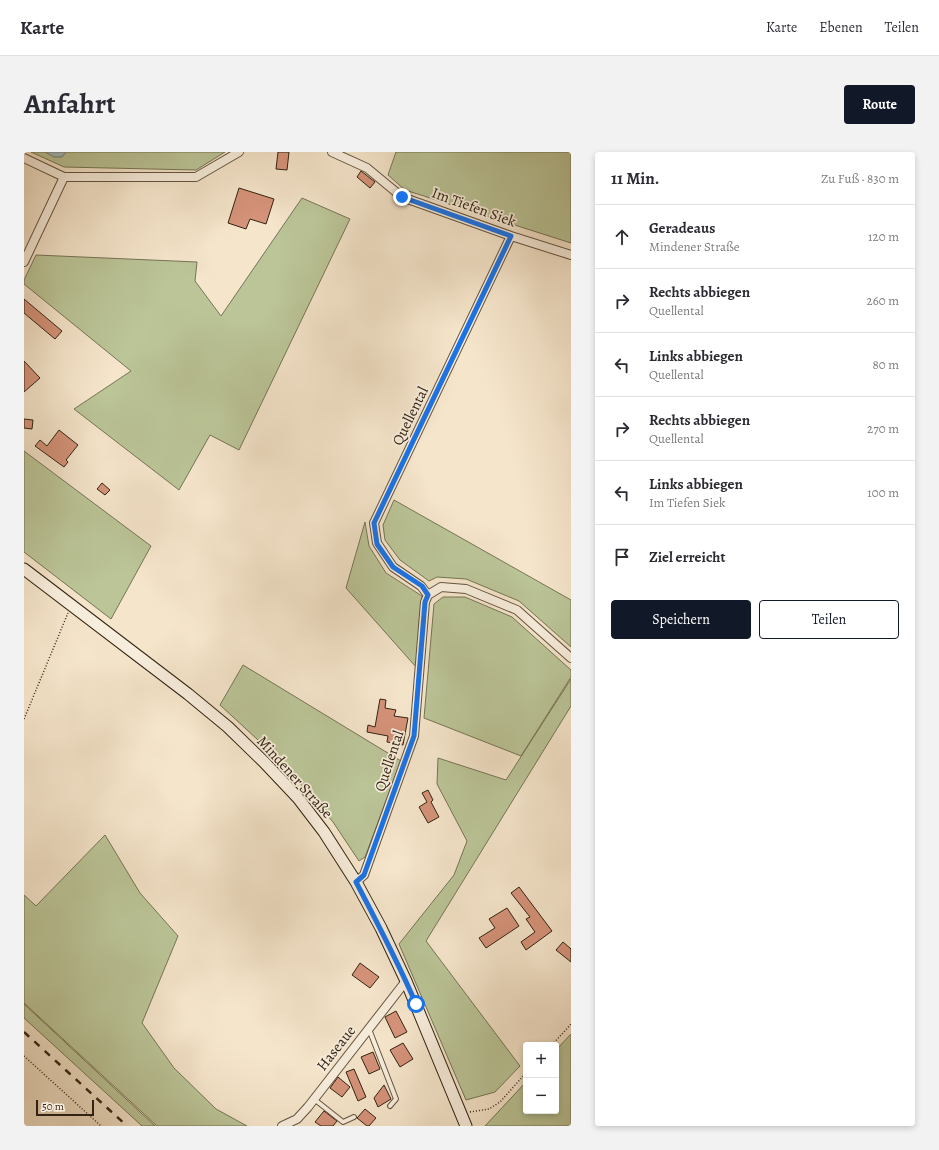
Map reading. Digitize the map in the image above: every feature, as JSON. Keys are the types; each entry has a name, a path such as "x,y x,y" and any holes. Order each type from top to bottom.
{"main road":[{"name":"Mindener Straße","path":"24,568 188,694 228,727 298,798 324,832 356,882 381,928 406,981 466,1126"}],"street":[{"path":"24,158 64,177 196,177 239,152"},
{"name":"Im Tiefen Siek","path":"332,152 367,168 402,197 511,236 571,254"},
{"path":"24,262 64,177"},
{"name":"Quellental","path":"356,882 364,875 414,736 425,602 428,595 422,586 393,567 377,544 374,523 511,236"},
{"path":"428,595 441,587 466,589 517,610 571,658"},
{"name":"Haseaue","path":"282,1126 297,1119 406,981"}],"lane":[{"path":"369,1029 396,1099 390,1106"},
{"path":"314,1099 343,1122 354,1117"}],"path":[{"path":"24,719 72,604"},
{"path":"555,1042 571,1024"},
{"path":"24,1056 101,1126"},
{"path":"461,1113 489,1109 500,1102 523,1076"}],"green space":[{"path":"31,152 225,152 196,170 64,167"},
{"path":"396,152 571,152 571,243 405,190 388,175"},
{"path":"302,198 350,219 239,450 210,435 179,490 74,409 131,371 24,284 24,280 36,255 197,262 195,281 221,316"},
{"path":"24,451 151,546 111,619 24,552"},
{"path":"394,500 571,600 571,647 519,601 466,579 437,577 429,581 400,560 385,540 383,525"},
{"path":"365,522 369,546 386,573 422,596 416,667 346,588"},
{"path":"443,597 465,597 512,617 571,670 571,677 521,756 424,718 434,604"},
{"path":"243,665 401,761 365,857 359,861 333,822 296,779 258,740 220,705"},
{"path":"571,679 571,706 426,941 520,1066 495,1092 466,1100 399,944 454,875 467,841 437,784 438,758 506,780"},
{"path":"105,835 140,893 178,936 142,1023 174,1068 216,1109 247,1126 157,1126 24,1003 24,895 36,906"},
{"path":"24,1004 155,1126 142,1126 24,1018"},
{"path":"571,1034 571,1126 485,1126 523,1085 523,1114 559,1114 559,1047"}],"water":[{"path":"45,152 66,152 62,157 54,157"}],"building":[{"path":"278,152 289,152 287,170 276,169"},
{"path":"361,171 375,182 370,188 357,177"},
{"path":"239,188 274,199 266,224 250,219 246,229 228,223"},
{"path":"24,299 62,331 55,339 24,313"},
{"path":"24,361 40,378 24,392"},
{"path":"24,419 33,420 32,429 24,428"},
{"path":"59,430 78,445 66,460 68,462 64,467 35,446 40,440 47,446"},
{"path":"102,483 110,490 105,495 97,489"},
{"path":"380,699 386,700 385,708 396,710 394,716 408,718 403,745 387,742 388,736 367,732 368,725 375,727"},
{"path":"428,790 433,800 431,802 439,817 428,823 419,807 427,802 422,793"},
{"path":"519,887 552,931 526,950 521,942 535,932 526,919 530,917 511,893"},
{"path":"507,908 519,926 486,948 479,938 495,928 489,919"},
{"path":"563,942 571,949 571,962 556,950"},
{"path":"360,963 379,977 370,988 352,975"},
{"path":"396,1011 407,1032 395,1038 385,1017"},
{"path":"403,1043 413,1059 400,1067 390,1050"},
{"path":"373,1052 380,1069 369,1074 361,1057"},
{"path":"354,1069 366,1097 358,1101 346,1072"},
{"path":"338,1077 350,1087 342,1097 330,1088"},
{"path":"384,1085 391,1099 378,1107 374,1098"},
{"path":"365,1109 376,1118 369,1126 357,1118"},
{"path":"324,1111 337,1121 333,1126 321,1126 315,1122"}],"railway":[{"path":"24,1032 127,1126"}],"route":[{"path":"402,197 511,236 374,523 377,544 393,567 422,586 428,595 425,602 414,736 364,875 356,882 381,928 416,1004"}]}
